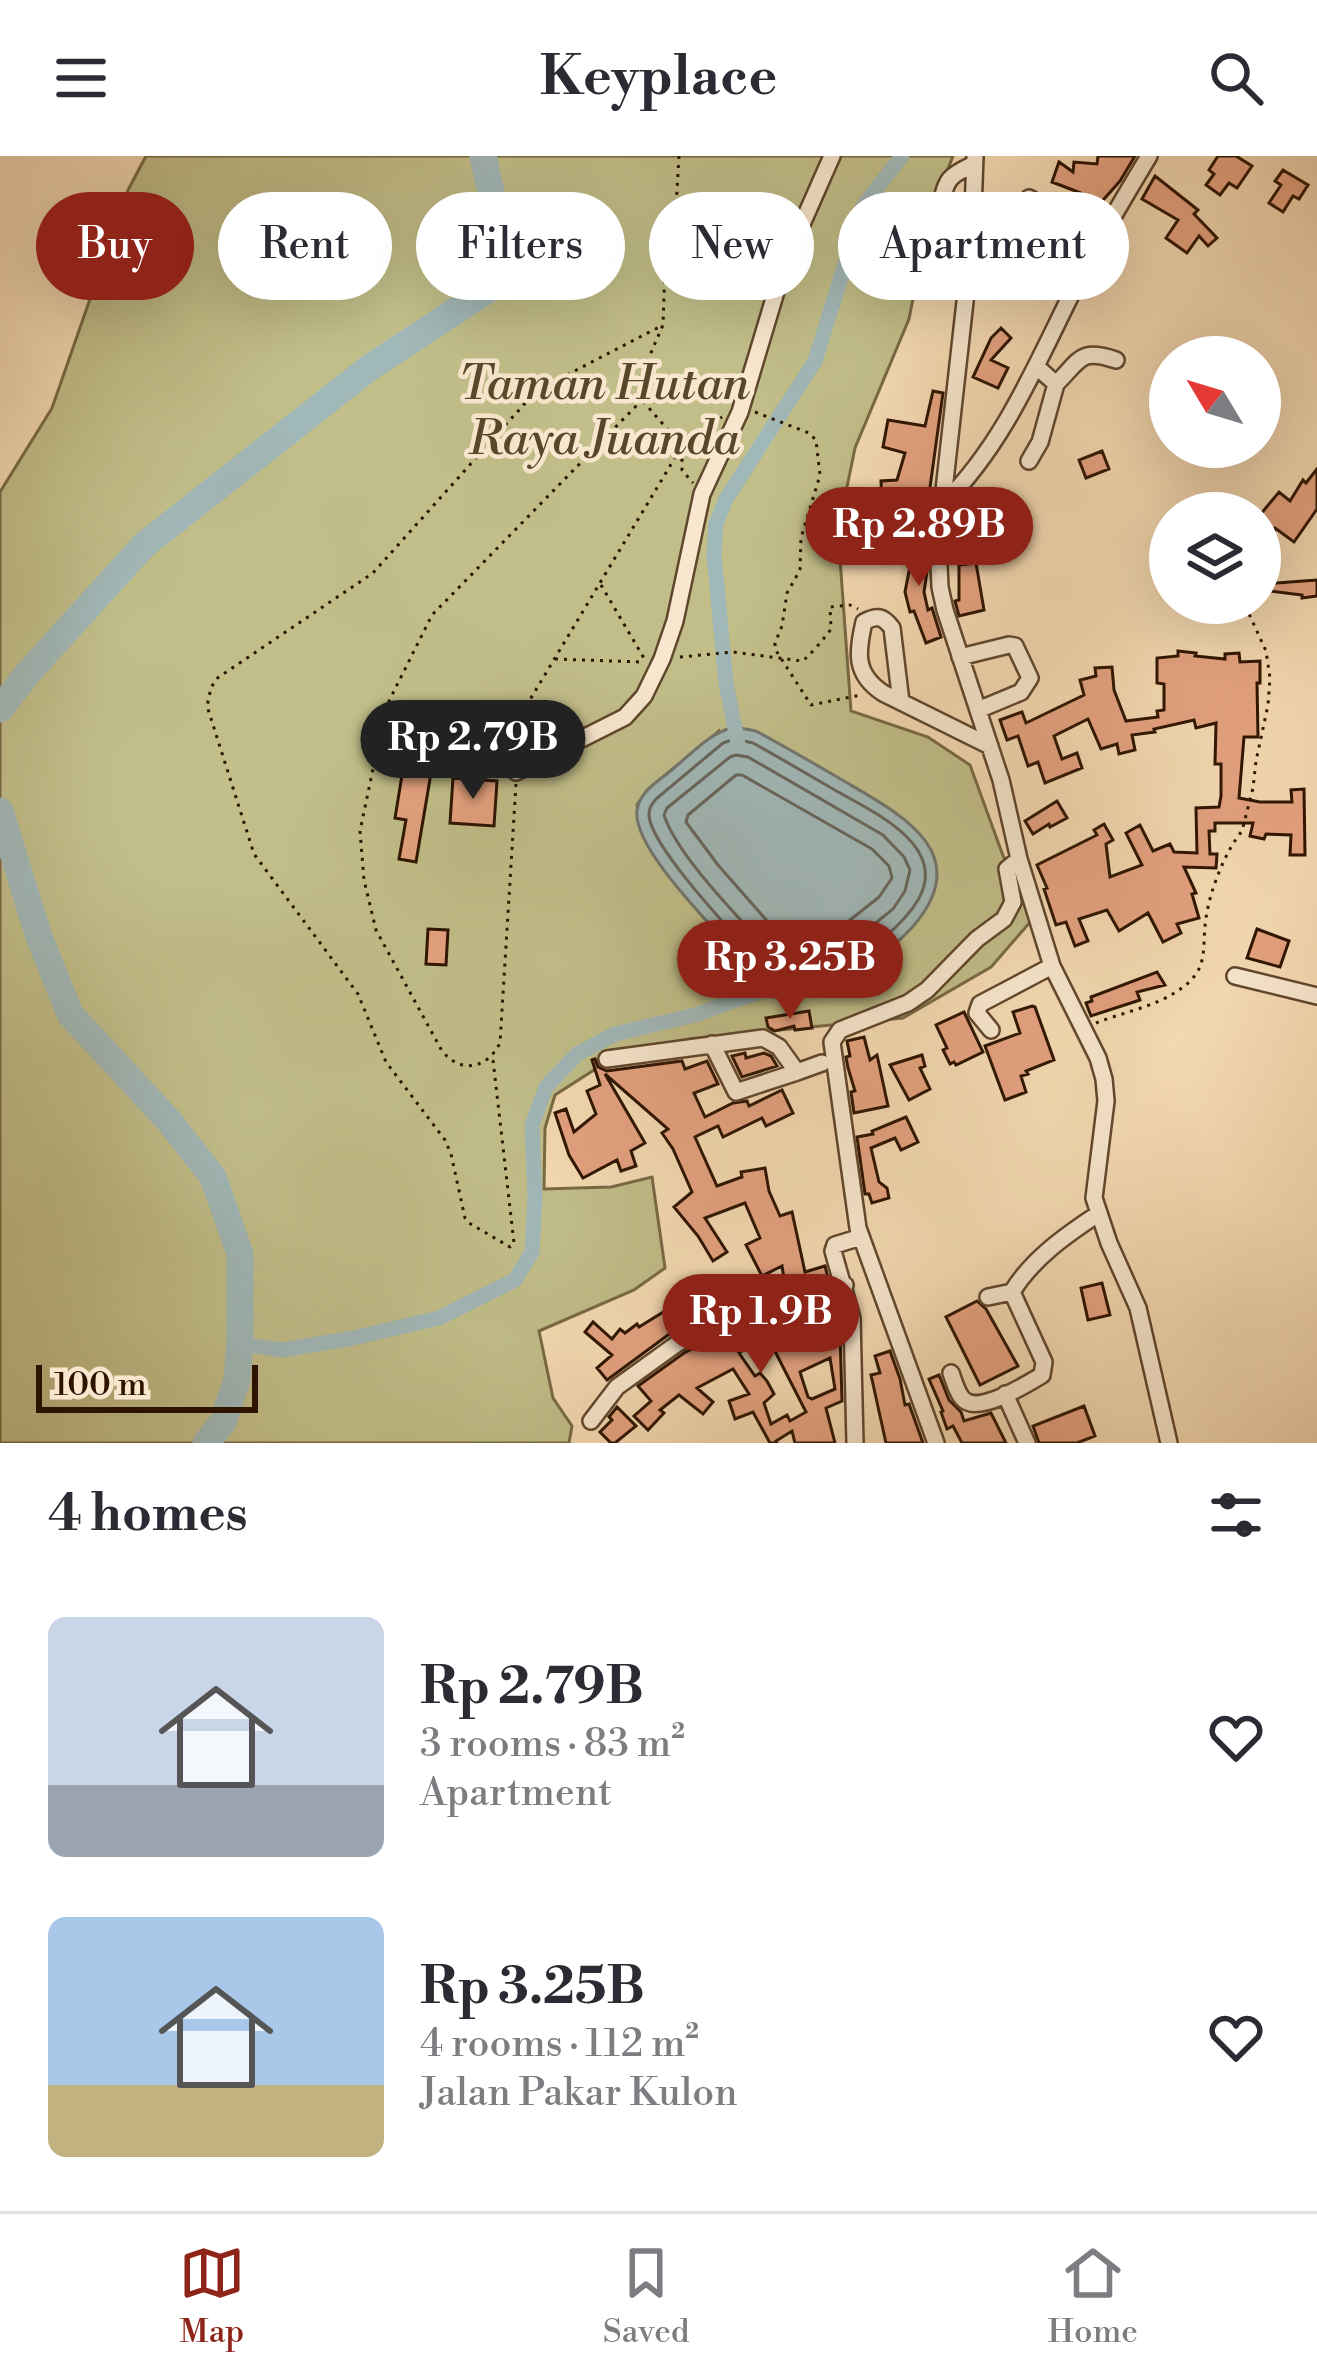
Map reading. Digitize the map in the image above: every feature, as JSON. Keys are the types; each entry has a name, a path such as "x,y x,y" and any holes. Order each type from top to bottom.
{"street":[{"path":"516,772 625,717 644,696 675,621 701,494 740,412 784,265 832,156"},
{"path":"1127,192 1149,156"},
{"path":"973,192 975,160"},
{"path":"944,192 954,174 975,160"},
{"path":"965,300 938,544 940,586 1006,795 1019,860 1052,966 1104,1078 1106,1101 1094,1198 1138,1308 1169,1443"},
{"path":"944,504 978,466 1037,367 1069,300"},
{"path":"1029,461 1040,442 1056,384 1085,355 1093,352 1116,360"},
{"path":"1037,367 1056,384"},
{"path":"873,549 898,534 941,526"},
{"path":"901,702 892,628 877,616 864,622 857,650 864,676 873,687 901,702 990,746"},
{"path":"960,657 1015,646 1030,678 1021,692 978,710"},
{"path":"936,1443 860,1233 833,1036 908,1004 1004,919 1013,902 1007,868 1019,860"},
{"path":"991,1030 977,1013 980,1004 1052,966"},
{"path":"1235,976 1317,996"},
{"path":"607,1059 763,1039 779,1047 796,1072"},
{"path":"712,1044 736,1091 822,1064"},
{"path":"988,1297 1012,1292 1050,1250 1098,1214"},
{"path":"855,1443 852,1318 833,1250 860,1233"},
{"path":"591,1421 617,1387 678,1343 772,1298 810,1296 845,1285"},
{"path":"951,1373 968,1404 990,1402 1042,1375 1044,1362 1012,1292"},
{"path":"1005,1394 1028,1443"}],"path":[{"path":"679,156 663,325 640,378 642,400 682,446 682,470 701,494"},
{"path":"493,1056 514,1244 510,1247 465,1217 446,1140 386,1062 358,994 254,854 208,697 217,679 381,566 536,391 663,325"},
{"path":"642,400 432,615 386,707 360,831 364,880 376,930 446,1056 468,1066 481,1064 500,1043 516,772 528,703 682,446 716,418 740,412 767,415 816,440 820,475 801,538 800,570 787,592 775,643 778,657 811,705 860,696 864,676"},
{"path":"555,659 646,662 601,584"},
{"path":"705,653 802,661 831,629 834,605 850,605 864,622"},
{"path":"1083,1028 1172,994 1195,974 1204,958 1208,912 1230,846 1242,831 1268,705 1268,658 1253,624"}],"green space":[{"name":"Taman Hutan Raya Juanda","path":"146,156 953,156 939,192 838,192 838,300 913,300 855,448 838,531 851,711 928,737 970,765 1032,920 991,967 903,1018 689,1039 616,1056 555,1095 545,1128 544,1189 611,1187 652,1177 665,1268 634,1290 539,1331 553,1398 572,1426 569,1443 0,1443 0,492 52,408 90,300 194,300 194,192 127,192","holes":["719,731 813,990 773,997 683,894 637,805 647,790"]}],"water":[{"path":"734,727 756,731 887,807 923,838 934,856 937,876 931,899 915,924 829,995 813,990 773,997 670,879 640,830 637,810 646,792 702,744"}],"building":[{"path":"1098,156 1135,156 1110,192 1078,192 1052,182 1059,162 1073,172 1074,162 1097,164"},
{"path":"1218,156 1236,156 1252,166 1237,188 1229,183 1220,195 1206,185"},
{"path":"1283,170 1308,185 1283,212 1269,203 1281,185 1275,181"},
{"path":"1155,176 1198,210 1194,214 1217,238 1208,246 1199,236 1187,253 1166,238 1178,220 1142,199"},
{"path":"1001,328 1011,338 991,360 1008,368 998,388 973,377 991,338"},
{"path":"933,391 943,393 929,516 905,521 859,516 863,499 882,503 881,481 897,480 905,453 883,447 888,420 925,426"},
{"path":"1102,451 1109,469 1086,478 1079,460"},
{"path":"1317,469 1317,509 1294,542 1281,532 1281,494 1290,501 1303,480 1306,483"},
{"path":"971,500 988,513 1004,513 1004,536 1023,550 977,544 979,526 962,512"},
{"path":"926,541 924,592 941,637 926,643 905,592 911,561 900,560 902,545"},
{"path":"976,563 984,610 959,616 955,601 959,600 959,565"},
{"path":"1317,580 1317,596 1281,592 1281,583"},
{"path":"1178,651 1225,659 1225,654 1239,653 1240,662 1260,661 1258,737 1244,737 1239,798 1292,802 1291,790 1304,789 1305,855 1290,855 1291,835 1266,834 1264,839 1250,836 1253,823 1215,823 1215,831 1209,831 1216,868 1184,867 1196,893 1192,894 1199,918 1177,924 1181,933 1163,942 1148,913 1119,931 1107,910 1079,919 1088,941 1075,946 1066,922 1056,925 1037,865 1097,835 1094,830 1104,824 1113,840 1106,844 1110,877 1142,865 1126,833 1140,825 1153,851 1170,844 1174,852 1197,853 1196,808 1219,807 1221,796 1221,764 1215,764 1216,723 1196,728 1194,720 1132,735 1135,750 1119,754 1117,744 1101,749 1088,719 1054,736 1062,759 1077,753 1082,768 1045,783 1038,762 1028,766 1018,736 1007,740 1000,720 1022,712 1026,723 1084,695 1080,680 1096,676 1095,668 1112,667 1114,690 1126,721 1158,717 1157,711 1164,710 1164,684 1157,683 1157,658 1178,656"},
{"path":"403,769 431,773 416,862 399,859 406,820 395,818"},
{"path":"453,778 497,781 494,826 450,823"},
{"path":"1057,801 1067,818 1033,834 1025,821"},
{"path":"428,929 448,930 446,965 426,964"},
{"path":"1257,929 1289,941 1280,967 1247,958"},
{"path":"1157,972 1165,985 1137,992 1140,1000 1091,1016 1086,1003 1091,997"},
{"path":"1032,1006 1054,1060 1026,1071 1021,1076 1026,1092 1005,1100 985,1046 1020,1033 1013,1012"},
{"path":"809,1011 812,1028 775,1031 768,1027 766,1018"},
{"path":"964,1012 983,1052 950,1064 936,1025"},
{"path":"864,1037 870,1060 877,1055 888,1106 854,1113 847,1041"},
{"path":"745,1053 746,1058 764,1053 777,1066 742,1077 732,1056"},
{"path":"922,1055 925,1066 920,1068 930,1089 909,1100 890,1065"},
{"path":"595,1059 607,1071 682,1061 685,1069 707,1061 718,1084 694,1093 705,1117 733,1103 747,1101 749,1106 782,1090 793,1113 766,1126 762,1118 723,1137 718,1126 695,1137 717,1186 742,1177 741,1172 765,1168 780,1216 792,1212 805,1272 825,1266 828,1278 785,1285 782,1266 762,1276 746,1245 760,1238 745,1203 705,1218 727,1252 713,1261 674,1207 692,1192 662,1133 668,1129 605,1074 645,1143 631,1151 636,1166 621,1171 617,1160 583,1178 569,1155 555,1113 566,1109 574,1132 596,1114 587,1091 600,1085"},
{"path":"906,1117 918,1142 901,1150 895,1138 871,1148 879,1182 887,1188 889,1198 872,1203 865,1194 857,1137"},
{"path":"715,1280 730,1303 672,1332 607,1380 597,1368 612,1355 585,1332 593,1322 612,1339 620,1329 625,1333 639,1327"},
{"path":"1102,1283 1110,1315 1088,1320 1081,1288"},
{"path":"977,1301 1018,1366 980,1385 946,1317"},
{"path":"823,1304 810,1309 822,1340 840,1334 842,1401 826,1408 835,1443 795,1443 792,1431 770,1443 753,1412 735,1419 729,1401 749,1394 733,1369 697,1388 713,1402 703,1414 679,1395 660,1410 664,1413 648,1430 634,1416 651,1401 638,1386 684,1353 762,1314","holes":["763,1328 806,1412 790,1421 787,1415 771,1424 764,1403 774,1394 739,1353 748,1347 741,1336","830,1358 835,1389 812,1399 800,1372"]},
{"path":"890,1351 905,1405 909,1404 923,1443 886,1443 871,1375 880,1373 875,1356"},
{"path":"939,1375 964,1421 991,1413 1006,1443 962,1443 953,1426 947,1429 929,1379"},
{"path":"1084,1406 1095,1436 1077,1443 1039,1443 1033,1426"},
{"path":"617,1407 636,1426 611,1443 600,1432"}],"waterway":[{"path":"0,709 144,545 369,368 495,285 506,259 483,156"},
{"path":"738,744 726,683 714,554 716,524 726,499 815,361 863,206 902,156"},
{"path":"0,811 38,934 70,1014 169,1121 213,1177 240,1254 237,1379 223,1422 206,1443"},
{"path":"240,1344 282,1350 439,1318 515,1280 532,1252 532,1125 546,1087 577,1054 615,1034 695,1015 767,989"}]}
